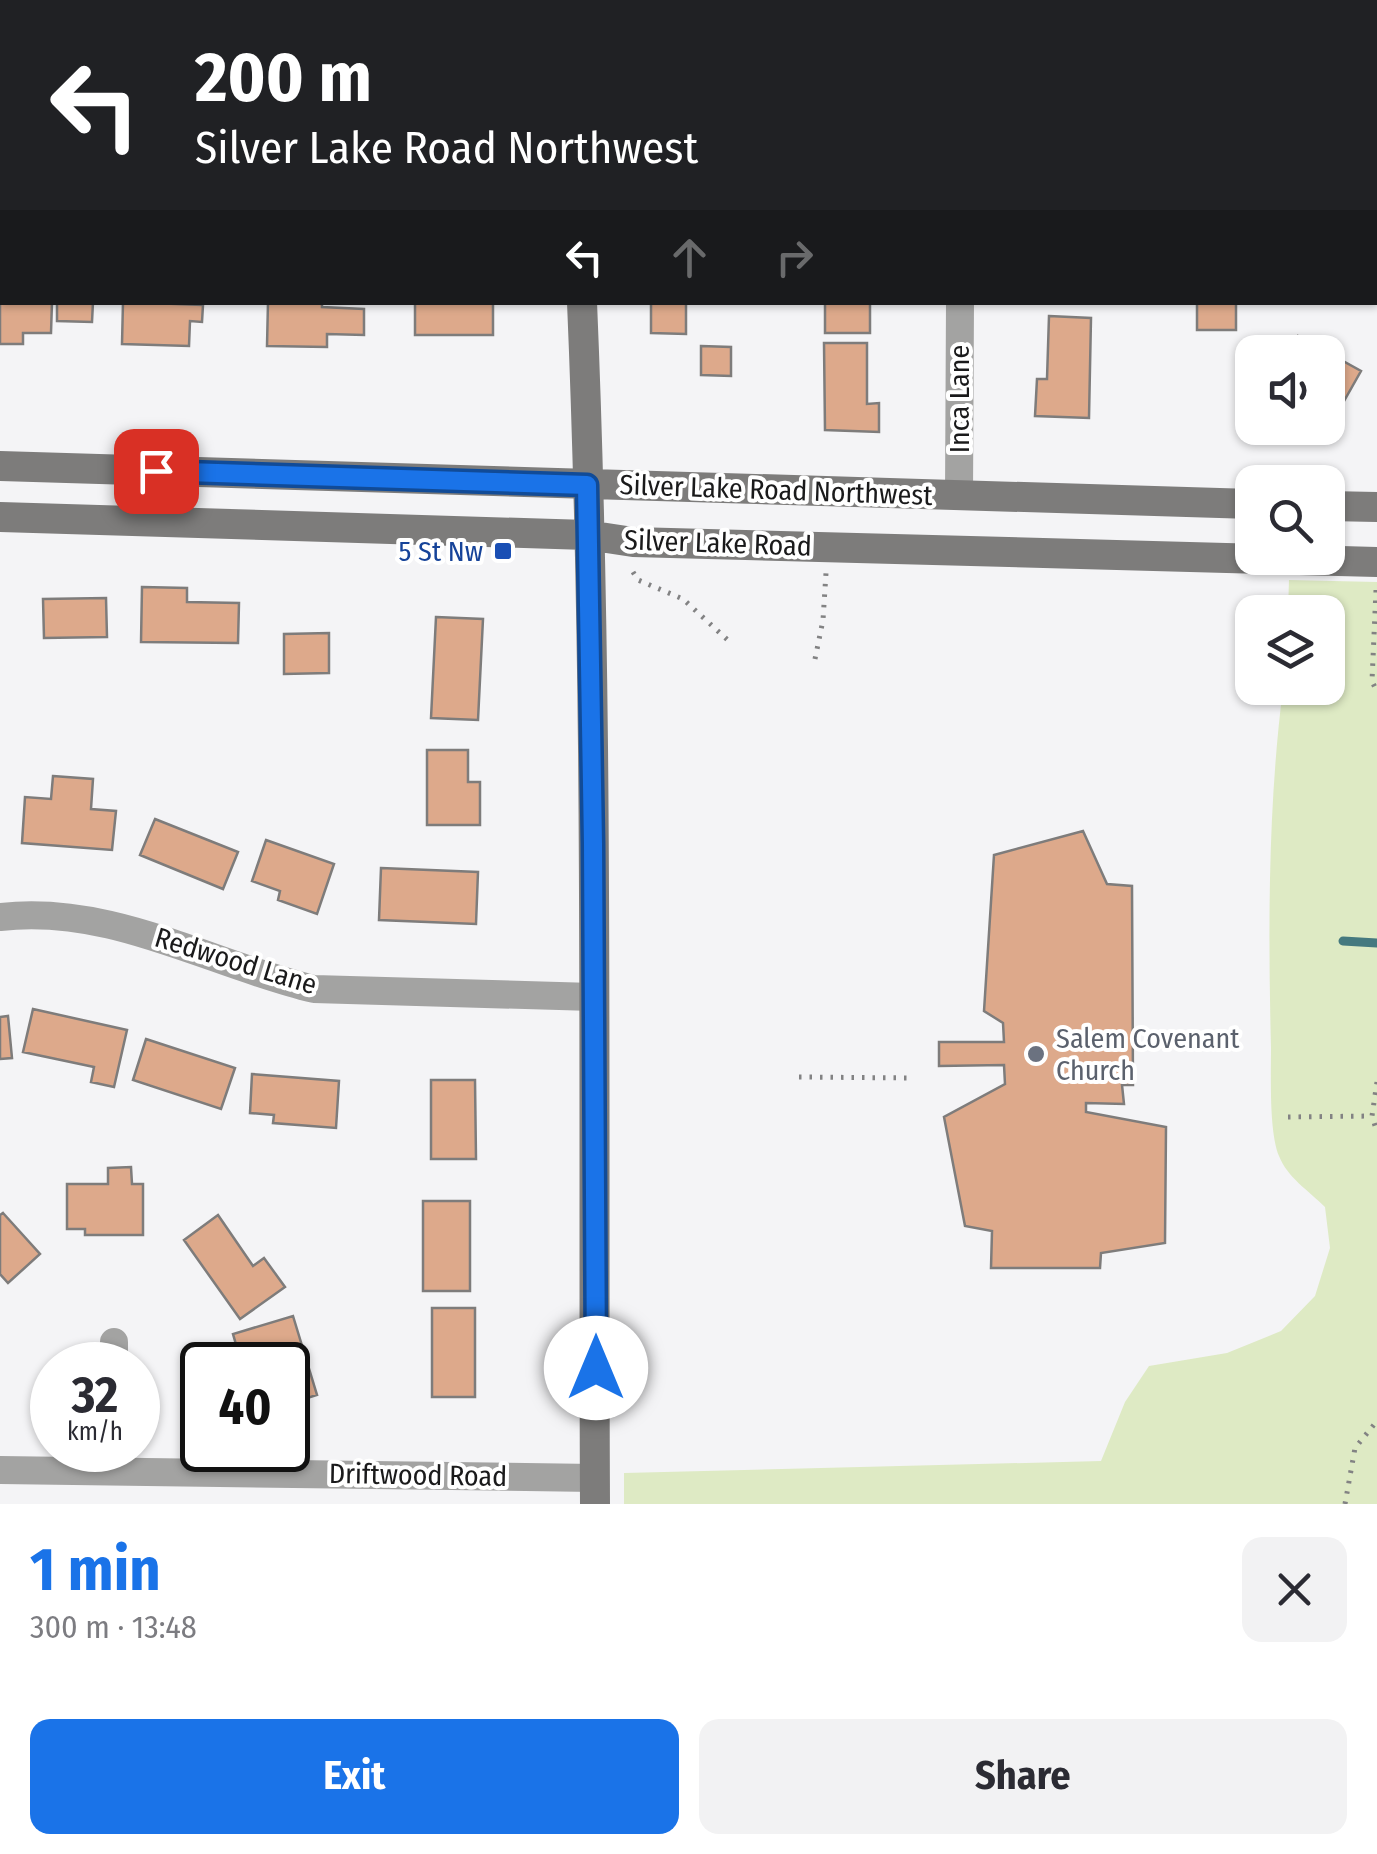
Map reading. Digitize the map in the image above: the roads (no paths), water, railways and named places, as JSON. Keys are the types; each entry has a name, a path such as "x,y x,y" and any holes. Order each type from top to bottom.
{"main road":[{"path":"582,305 593,997 595,1491"},
{"name":"Silver Lake Road Northwest","path":"0,466 1235,503"},
{"path":"1345,506 1377,507"},
{"name":"Silver Lake Road","path":"0,517 587,535 633,542 1377,562"}],"street":[{"name":"Inca Lane","path":"959,495 960,305"},
{"name":"Redwood Lane","path":"0,917 62,917 116,925 178,943 272,979 314,988 593,997"},
{"name":"Driftwood Road","path":"160,1464 595,1491"},
{"name":"Driftwood Road","path":"0,1470 30,1468"}],"waterway":[{"path":"1343,941 1377,943"}],"place":[{"name":"5 St Nw","path":"503,551"},
{"name":"Salem Covenant Church","path":"1036,1054"}]}
